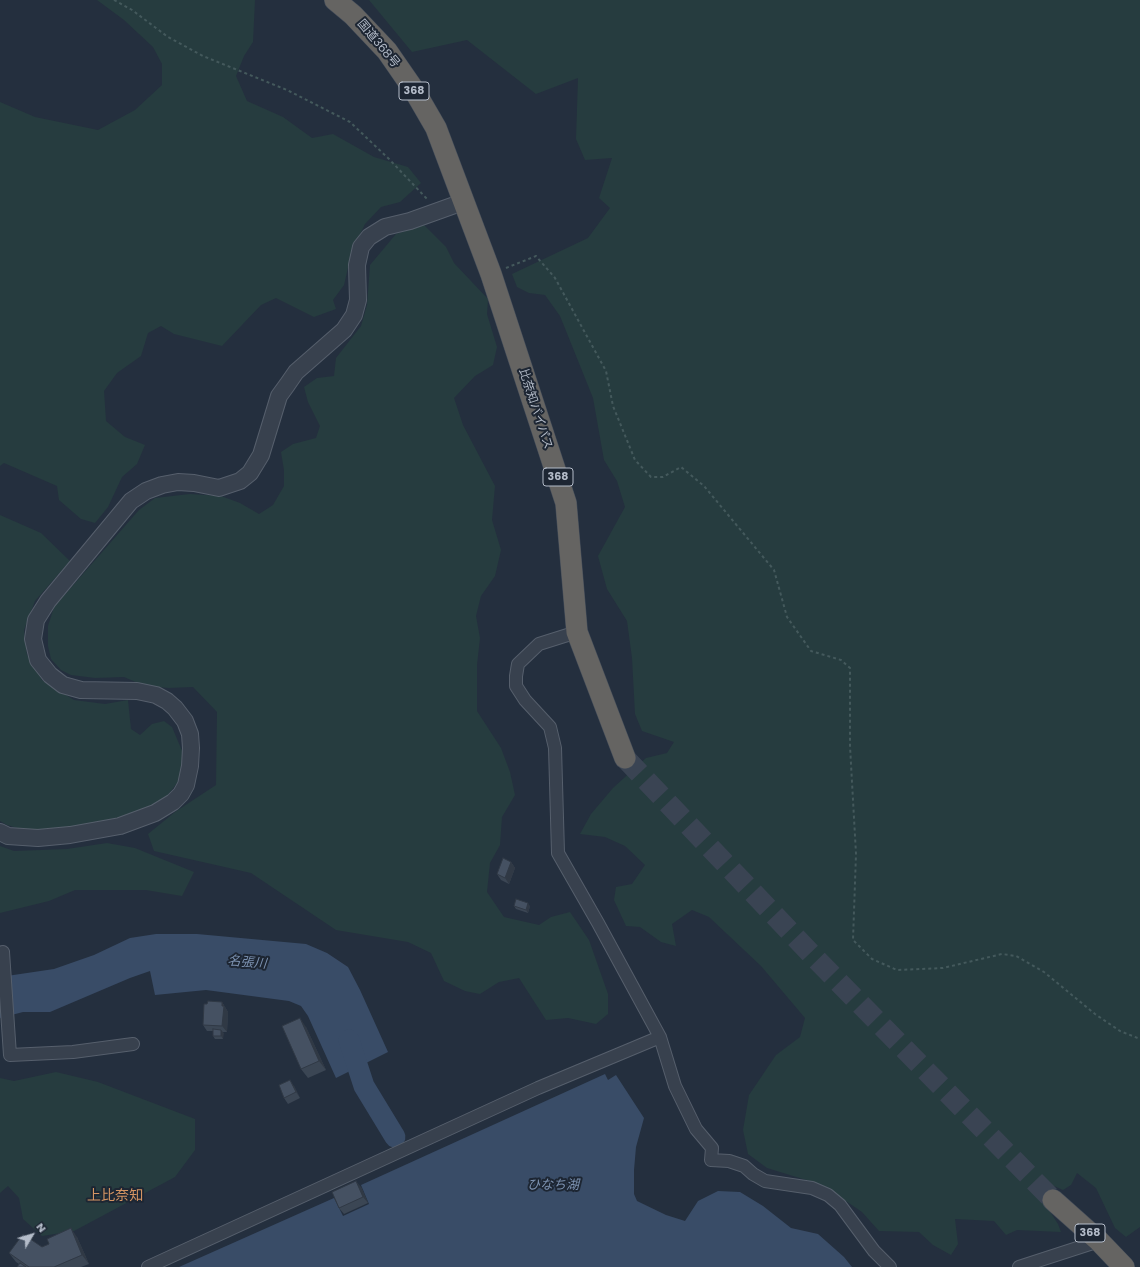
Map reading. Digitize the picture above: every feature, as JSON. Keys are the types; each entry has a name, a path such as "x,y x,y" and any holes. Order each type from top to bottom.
{"highway":[{"name":"国道368号","path":"335,0 353,15 387,51 414,90 436,128 464,202"},
{"name":"比奈知バイパス","path":"464,202 491,274 566,502 577,632 625,758"},
{"name":"368","path":"1053,1200 1099,1241 1124,1267"}],"street":[{"path":"0,832 8,836 38,838 70,835 120,826 155,813 173,802 181,794 186,785 190,766 191,748 187,728 175,708 167,701 156,695 137,691 81,690 63,685 50,675 38,660 33,639 36,620 48,601 131,501 146,491 162,485 183,482 219,488 240,481 250,473 261,455 279,396 296,372 344,330 354,315 358,300 357,265 361,247 369,237 385,227 410,221 464,202"},
{"path":"577,632 539,644 518,664 516,676 516,686 525,700 550,727 555,748 558,853 660,1037 675,1086 696,1130 712,1148 710,1160 729,1161 744,1166 753,1174 765,1181 812,1188 828,1195 840,1204 874,1251 890,1267"},
{"path":"0,953 3,952 3,970 10,1055 21,1056 73,1052 133,1044"},
{"path":"148,1267 538,1088 660,1037"},
{"path":"1019,1267 1099,1241"}],"path":[{"path":"114,0 132,10 168,36 203,56 287,90 350,122 389,159 438,211"},
{"path":"491,274 536,256 555,278 606,371 613,406 635,460 651,477 664,477 681,467 704,486 774,570 787,617 811,651 842,660 850,668 850,746 856,854 853,940 872,959 897,970 943,968 1002,954 1016,956 1044,972 1095,1014 1120,1030 1140,1039"}],"green space":[{"path":"97,0 255,0 253,42 244,56 236,76 247,101 283,117 312,138 333,134 374,157 408,167 421,183 400,202 381,207 365,224 352,251 344,285 333,300 336,309 314,317 276,298 261,305 222,346 174,334 161,326 148,333 141,356 117,373 104,391 106,421 125,437 145,445 137,464 122,477 108,507 95,523 81,519 59,500 57,486 4,463 0,466 0,102 35,117 98,130 135,110 162,85 162,64 153,47 124,20"},
{"path":"369,0 1140,0 1140,1227 1126,1237 1115,1228 1096,1188 1077,1173 1071,1185 1063,1190 1054,1186 1040,1196 1058,1224 1061,1232 1017,1230 1006,1235 994,1221 955,1219 958,1244 951,1255 933,1245 919,1232 879,1231 862,1212 837,1195 816,1183 767,1168 748,1154 743,1130 749,1095 776,1055 800,1037 805,1018 761,966 709,917 692,910 672,924 676,946 661,942 640,927 626,926 614,900 616,887 632,884 645,865 625,846 605,837 580,834 591,814 613,788 646,758 667,753 674,742 642,731 635,714 632,658 627,621 607,589 598,556 625,507 617,481 604,460 593,398 560,316 545,295 529,293 517,287 512,274 588,238 610,208 599,198 612,158 585,160 576,139 578,78 536,94 467,40 412,52"},
{"path":"424,225 446,247 454,263 488,299 487,314 497,347 493,365 475,376 454,398 463,425 495,486 492,520 501,550 495,576 481,596 476,616 480,638 477,665 477,711 501,748 510,772 515,795 502,817 500,845 490,863 487,892 504,917 539,925 551,917 570,912 589,940 608,994 608,1014 596,1024 568,1018 546,1020 519,978 499,982 480,994 465,991 444,981 431,953 408,942 336,930 251,873 154,851 148,834 175,812 216,785 217,712 193,687 169,688 145,686 124,677 95,678 71,675 61,670 51,659 48,646 48,626 54,607 139,510 155,498 190,494 221,496 240,503 259,514 273,505 284,486 284,470 281,452 293,444 316,438 320,426 308,402 304,387 317,378 334,376 336,358 361,326 367,305 370,265 396,234"},
{"path":"0,515 41,533 70,561 35,601 24,630 27,655 42,680 74,700 105,704 128,700 131,729 140,735 152,724 164,721 172,727 183,753 181,778 167,796 155,807 114,821 63,831 31,832 7,825 0,821"},
{"path":"107,843 135,848 194,872 182,896 146,890 75,890 49,901 0,913 0,846 14,851 67,849"},
{"path":"56,1072 98,1082 195,1119 195,1150 175,1177 74,1231 42,1236 23,1219 19,1198 8,1186 0,1193 0,1078 14,1081"}],"water":[{"path":"156,934 197,934 306,944 327,953 348,967 388,1052 336,1078 308,1016 301,1006 289,1001 206,990 155,995 150,971 50,1012 23,1012 0,1018 0,977 54,969 94,955 130,938"},
{"name":"ひなち湖","path":"605,1074 608,1080 616,1075 644,1118 636,1147 634,1170 634,1194 637,1201 666,1215 685,1221 698,1201 718,1191 740,1192 763,1206 791,1228 818,1234 844,1257 852,1267 179,1267 334,1198 343,1216 369,1204 361,1185"}],"building":[{"path":"503,858 511,862 505,878 497,874"},
{"path":"516,899 528,903 526,910 514,906"},
{"path":"208,1001 222,1002 222,1006 224,1006 222,1026 203,1025 204,1004 207,1004"},
{"path":"300,1018 319,1061 301,1069 282,1026"},
{"path":"213,1029 221,1030 221,1036 213,1036"},
{"path":"290,1080 296,1092 284,1098 279,1085"},
{"path":"356,1181 363,1197 339,1208 332,1192"},
{"path":"71,1228 82,1255 54,1267 29,1267 9,1253 23,1234 42,1247 49,1244 47,1239"},
{"path":"20,1263 26,1267 17,1267"}],"waterway":[{"name":"名張川","path":"349,1040 364,1086 395,1137"}],"tunnel":[{"path":"625,758 815,958 1053,1200"}],"district":[{"name":"上比奈知","path":"115,1196"}]}
